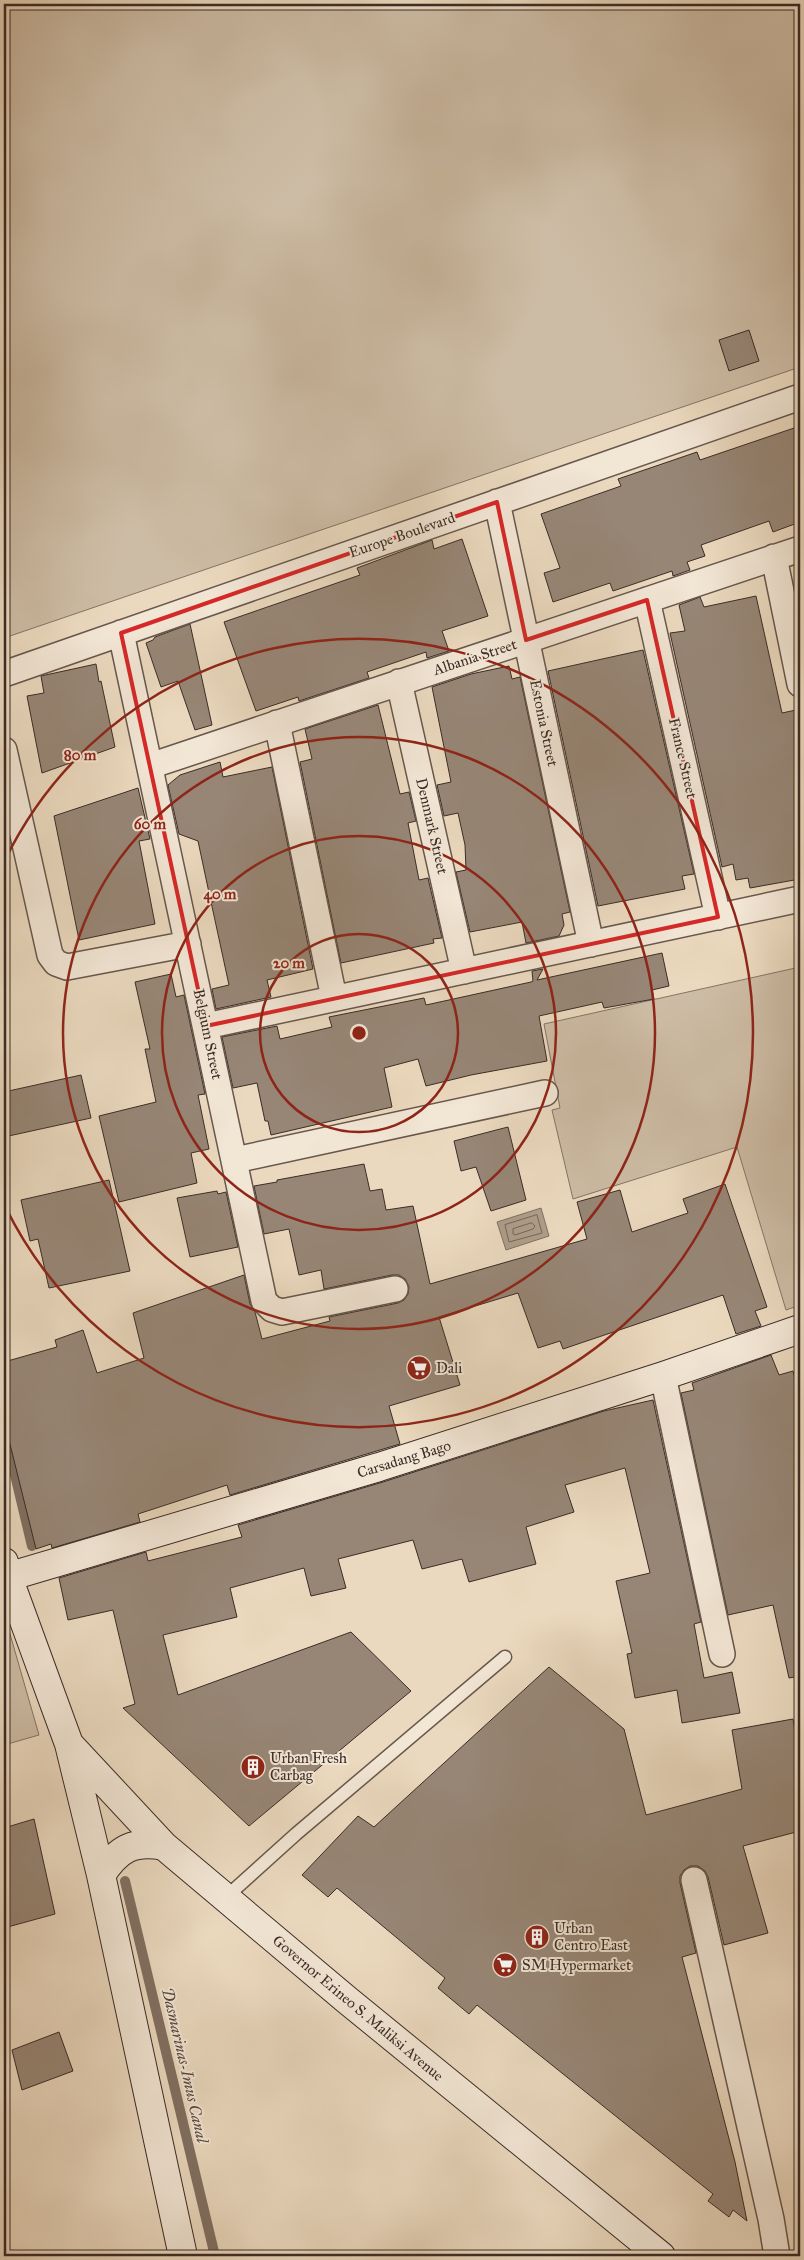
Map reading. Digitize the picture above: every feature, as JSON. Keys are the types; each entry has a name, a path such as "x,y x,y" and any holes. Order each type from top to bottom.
{"main road":[{"name":"Carsadang Bago","path":"5,1572 378,1467 662,1376 800,1329"},
{"name":"Governor Erineo S. Maliksi Avenue","path":"5,1572 69,1744 102,1875 183,2256"},
{"name":"Governor Erineo S. Maliksi Avenue","path":"69,1744 164,1846 347,2000 661,2256"},
{"path":"102,1875 110,1861 127,1848 140,1843 164,1846"}],"street":[{"name":"Europe Boulevard","path":"4,674 800,397"},
{"name":"Estonia Street","path":"497,502 591,944"},
{"name":"Albania Street","path":"150,766 800,549"},
{"path":"774,558 800,684"},
{"name":"France Street","path":"647,600 718,917"},
{"name":"Belgium Street","path":"121,633 264,1301 272,1309 282,1312 395,1289"},
{"name":"Denmark Street","path":"399,682 464,971"},
{"path":"277,723 334,998"},
{"path":"4,750 50,955 56,963 67,968 188,944"},
{"path":"206,1026 800,900"},
{"path":"235,1160 545,1093"},
{"path":"662,1376 722,1654"},
{"path":"694,1880 771,2219 777,2256"}],"lane":[{"path":"225,1898 296,1834 505,1657"}],"highlighted area":[{"path":"497,502 526,640 647,600 718,917 206,1026 121,633"}],"shaded area":[{"path":"4,4 800,4 800,367 4,638"},
{"path":"800,967 800,1305 786,1310 737,1147 573,1199 552,1110 560,1108 544,1024"},
{"path":"4,1613 39,1735 4,1745"}],"water":[{"path":"541,1208 549,1236 506,1250 497,1222"}],"building":[{"path":"749,330 759,361 729,371 719,340"},
{"path":"800,426 800,522 773,532 769,521 701,545 705,556 687,562 690,570 673,576 672,571 613,591 610,583 553,602 544,573 560,568 541,514 621,486 618,479 697,452 700,460"},
{"path":"462,539 488,616 442,631 449,651 427,658 426,652 367,672 369,678 299,701 298,697 256,711 224,622 360,575 357,568 432,540 434,549"},
{"path":"756,596 782,713 796,710 800,732 800,879 750,888 748,878 736,880 733,864 722,867 670,633 685,631 679,605 700,597 704,607"},
{"path":"190,624 212,725 195,730 178,681 161,687 146,643 155,637"},
{"path":"643,650 694,874 682,876 685,889 598,906 548,671"},
{"path":"96,664 115,747 42,773 27,696 44,693 41,676"},
{"path":"509,666 512,679 520,677 570,912 562,914 564,925 559,936 526,943 522,922 470,932 456,872 466,870 465,845 458,813 444,816 437,785 451,782 432,687 471,674"},
{"path":"378,705 400,794 409,792 416,821 408,823 419,880 428,878 442,938 433,939 434,943 341,963 300,762 312,759 305,729"},
{"path":"220,762 223,777 272,767 313,969 267,980 271,997 216,1009 212,989 229,985 198,841 179,834 168,785 180,775"},
{"path":"138,788 150,839 139,841 155,924 79,940 54,816"},
{"path":"662,953 669,986 652,990 654,999 604,1008 602,1002 539,1016 547,1061 471,1075 426,1086 418,1059 384,1068 392,1107 271,1135 268,1121 265,1121 257,1083 233,1088 222,1037 277,1026 280,1039 332,1027 329,1017 424,998 426,1005 531,982 533,981 532,971 543,969 537,980"},
{"path":"171,974 176,997 184,995 205,1094 198,1095 209,1149 191,1153 197,1183 119,1202 99,1116 156,1102 145,1049 150,1049 135,982"},
{"path":"81,1075 91,1118 4,1137 4,1092"},
{"path":"508,1127 526,1200 491,1211 476,1167 461,1171 454,1141"},
{"path":"364,1164 370,1191 382,1189 386,1210 413,1206 430,1284 587,1239 577,1202 620,1190 632,1232 688,1213 683,1199 725,1184 767,1307 755,1311 761,1326 736,1334 723,1295 563,1349 560,1341 538,1348 518,1293 439,1317 460,1385 389,1406 400,1444 230,1495 227,1485 138,1514 140,1522 52,1548 51,1544 36,1549 4,1420 4,1362 57,1347 55,1340 83,1330 97,1373 144,1358 133,1313 244,1275 250,1304 255,1312 262,1339 330,1321 329,1317 398,1303 404,1300 408,1294 409,1287 405,1279 399,1275 324,1289 321,1270 299,1275 289,1229 264,1234 254,1186"},
{"path":"109,1180 130,1271 49,1288 38,1239 30,1241 21,1200"},
{"path":"217,1191 218,1194 226,1192 238,1247 190,1257 177,1198"},
{"path":"771,1355 779,1375 793,1371 800,1395 800,1676 789,1678 773,1605 728,1615 681,1393 694,1390 692,1383"},
{"path":"653,1400 701,1622 694,1624 704,1678 732,1672 740,1713 682,1723 677,1690 635,1698 627,1654 632,1653 616,1581 650,1573 625,1468 565,1485 574,1512 526,1527 536,1564 469,1582 462,1559 422,1569 413,1540 338,1559 346,1588 311,1596 304,1568 230,1588 237,1617 163,1635 178,1695 351,1632 411,1691 249,1826 123,1708 135,1704 113,1610 68,1620 59,1578 146,1552 148,1561 242,1537 238,1525 383,1482 604,1411"},
{"name":"Urban Centro East","path":"549,1667 624,1729 646,1815 742,1789 732,1730 793,1719 800,1760 800,1831 743,1846 768,1933 724,1945 705,1871 698,1866 690,1866 680,1876 696,1953 682,1957 735,2162 747,2221 733,2210 729,2217 708,2201 713,2194 477,2005 469,2014 438,1988 445,1978 337,1888 328,1897 302,1875 358,1816 374,1827"},
{"path":"34,1819 55,1914 4,1928 4,1828"},
{"path":"59,2032 73,2071 22,2090 12,2050"}],"waterway":[{"name":"Dasmarinas-Imus Canal","path":"4,1429 32,1546"},
{"name":"Dasmarinas-Imus Canal","path":"125,1881 215,2256"}],"place":[{"name":"Dali","path":"419,1368"},
{"name":"Urban Fresh Carbag","path":"253,1767"},
{"name":"Urban Centro East","path":"537,1937"},
{"name":"SM Hypermarket","path":"505,1965"}]}
